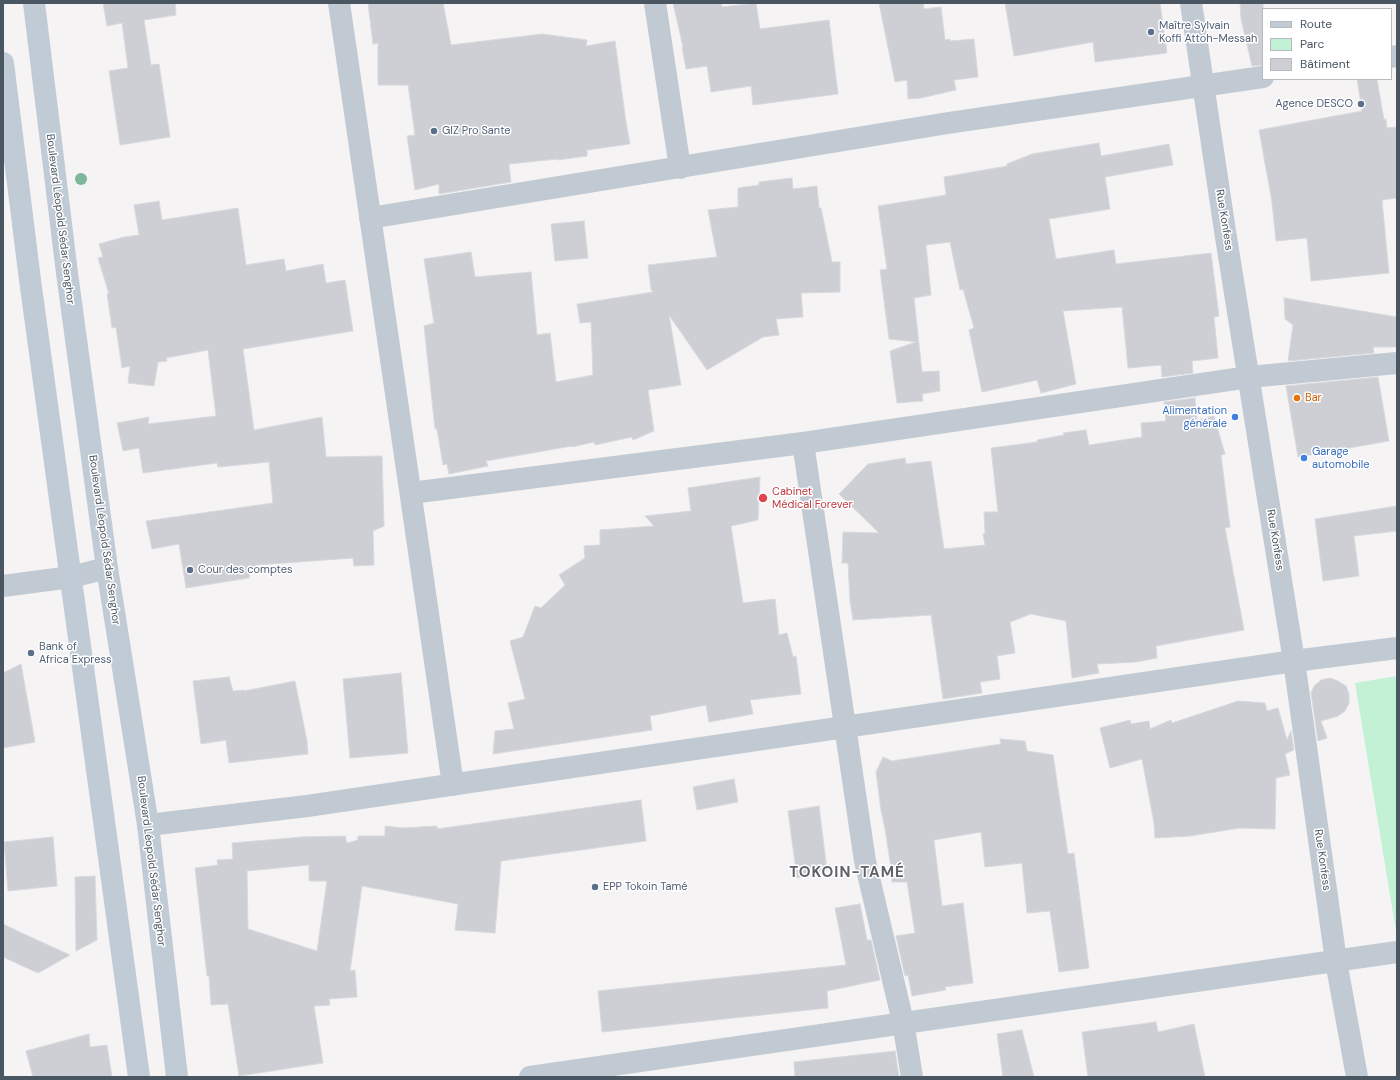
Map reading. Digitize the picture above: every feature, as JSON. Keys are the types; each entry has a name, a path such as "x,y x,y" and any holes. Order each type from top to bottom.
{"main road":[{"name":"Boulevard Léopold Sédar Senghor","path":"34,3 67,273 107,568 148,825 177,1077"},
{"path":"3,63 30,280 139,1077"}],"street":[{"path":"339,3 453,785"},
{"path":"655,3 680,168"},
{"name":"Rue Konfess","path":"1191,3 1294,661 1336,961 1357,1077"},
{"path":"370,218 948,123 1262,77"},
{"path":"411,493 803,443 1249,378 1397,363"},
{"path":"803,443 865,861 903,1022 912,1077"},
{"path":"3,586 71,577 107,568"},
{"path":"148,825 307,806 1294,661 1397,648"},
{"path":"530,1077 903,1022 1397,952"}],"green space":[{"path":"1397,676 1397,931 1396,931 1355,683"}],"building":[{"path":"103,3 175,3 176,15 144,20 151,65 159,64 170,137 120,145 109,71 128,68 122,23 107,26"},
{"path":"368,3 443,3 451,45 542,34 587,40 586,46 615,41 630,144 587,150 587,156 509,164 511,182 439,194 439,184 415,190 407,136 415,135 408,85 378,85 378,43 373,44"},
{"path":"673,3 721,3 722,7 756,3 760,29 829,20 838,94 753,105 751,86 711,92 707,66 686,69 683,47"},
{"path":"879,3 923,3 924,9 941,7 945,40 974,39 978,77 954,80 956,90 921,98 908,99 907,80 895,82"},
{"path":"1005,3 1160,3 1167,53 1095,62 1093,42 1014,56"},
{"path":"1240,3 1263,3 1262,65 1252,66 1241,19"},
{"path":"1357,80 1377,80 1384,120 1386,119 1387,128 1397,127 1397,198 1382,200 1389,273 1311,281 1307,238 1276,241 1272,202 1259,130 1362,111"},
{"path":"1099,143 1101,156 1169,144 1173,165 1105,177 1110,209 1049,219 1056,259 1114,250 1116,264 1211,253 1219,316 1214,317 1218,358 1192,361 1193,373 1162,377 1161,365 1128,368 1122,307 1063,311 1076,384 1041,393 1037,380 982,392 969,330 974,328 963,289 960,290 950,242 926,245 931,295 914,298 922,372 939,371 940,391 922,394 923,401 897,403 890,351 916,342 889,339 880,270 887,269 878,206 946,195 944,177 1007,166 1007,164 1032,154"},
{"path":"792,178 793,189 817,186 819,208 821,208 832,262 840,262 840,292 801,293 803,317 776,319 779,335 763,337 707,370 669,315 681,385 648,390 654,431 633,440 632,437 595,445 594,442 486,461 488,466 449,474 447,464 443,465 437,429 435,429 424,326 434,323 424,259 471,252 475,277 531,272 537,335 550,333 556,382 593,375 591,322 580,323 577,304 653,292 651,289 648,265 717,257 708,210 738,207 738,188 759,185 759,182"},
{"path":"159,201 162,220 238,208 246,265 284,259 286,271 323,264 326,283 345,280 353,331 243,349 254,430 322,417 326,457 382,456 384,526 373,531 374,565 354,566 353,558 257,565 258,571 250,571 249,578 186,588 179,544 152,549 146,521 273,503 269,462 218,467 217,463 143,473 139,448 123,451 117,423 149,417 148,424 216,416 208,350 166,358 167,361 158,362 154,386 128,383 130,366 122,368 116,327 112,328 107,294 109,294 98,258 103,257 99,244 124,237 139,235 134,205"},
{"path":"584,221 588,258 555,261 551,224"},
{"path":"1284,298 1397,317 1397,347 1373,347 1374,353 1288,361 1293,325 1285,319"},
{"path":"1378,377 1389,441 1298,457 1286,386"},
{"path":"1195,398 1197,420 1214,416 1225,454 1221,455 1230,527 1225,528 1244,630 1156,646 1157,658 1136,662 1097,664 1099,673 1072,678 1066,621 1031,614 1010,622 1015,653 997,656 1000,679 980,682 982,693 943,699 931,615 853,620 850,601 848,563 842,563 843,532 879,533 839,494 868,464 905,458 906,464 931,461 944,549 985,545 983,534 985,533 984,512 998,512 991,448 1037,442 1037,440 1064,435 1063,433 1086,430 1089,445 1142,437 1141,423 1166,421 1164,402"},
{"path":"760,477 758,520 731,526 743,603 775,599 779,635 787,633 793,657 796,656 801,694 750,700 753,714 709,722 706,705 650,716 652,730 493,754 495,731 514,729 508,703 525,699 510,641 523,637 535,606 541,608 565,585 559,575 585,558 584,546 600,545 600,530 654,526 645,516 691,511 688,488"},
{"path":"1397,506 1397,531 1354,536 1359,576 1323,581 1315,519"},
{"path":"21,664 35,742 3,748 3,673"},
{"path":"401,673 408,753 350,758 343,679"},
{"path":"229,677 233,691 244,691 295,681 307,741 308,754 229,763 226,740 201,744 193,681"},
{"path":"1330,678 1346,686 1349,694 1349,703 1345,711 1338,716 1321,721 1327,738 1318,741 1311,693 1314,686 1321,680"},
{"path":"1238,701 1265,703 1267,711 1278,708 1287,740 1291,731 1294,750 1285,754 1290,775 1276,778 1275,829 1240,828 1190,836 1155,838 1154,823 1142,759 1110,768 1100,728 1130,720 1131,724 1149,721 1150,729 1171,720 1172,723"},
{"path":"1000,739 1025,741 1027,751 1053,755 1068,854 1074,853 1089,968 1059,972 1050,911 1027,913 1022,863 985,867 981,832 934,840 942,906 963,903 973,983 945,987 946,990 912,996 908,975 905,976 896,936 915,933 907,882 892,882 876,772 883,757 892,761 1001,744"},
{"path":"734,779 738,802 697,810 693,787"},
{"path":"641,800 646,841 501,861 495,933 455,930 458,904 362,886 350,971 355,970 357,997 329,999 330,1005 314,1006 323,1063 239,1076 228,1004 211,1005 209,976 207,976 195,868 218,865 217,860 233,859 232,843 301,837 345,836 347,843 358,840 358,836 385,836 385,826 403,828 437,826 437,829","holes":["309,865 309,881 327,881 317,951 248,929 247,871"]},
{"path":"819,806 827,870 797,878 788,811"},
{"path":"53,837 57,886 8,891 4,842"},
{"path":"95,876 97,940 76,951 75,877"},
{"path":"860,904 867,940 871,940 880,980 827,991 828,1008 602,1032 598,991 846,965 835,908"},
{"path":"3,924 70,955 38,973 3,957"},
{"path":"1156,1022 1158,1032 1194,1024 1205,1077 1088,1077 1082,1032"},
{"path":"1022,1030 1034,1077 1003,1077 997,1034"},
{"path":"89,1034 90,1047 107,1045 112,1077 33,1077 26,1051"},
{"path":"895,1051 899,1077 795,1077 794,1062"}],"place":[{"name":"Maître Sylvain Koffi Attoh-Messah","path":"1151,32"},
{"name":"Agence DESCO","path":"1361,104"},
{"name":"GIZ Pro Sante","path":"434,131"},
{"name":"Bar","path":"1297,398"},
{"name":"Alimentation générale","path":"1235,417"},
{"name":"Garage automobile","path":"1304,458"},
{"name":"Cabinet Médical Forever","path":"763,498"},
{"name":"Cour des comptes","path":"190,570"},
{"name":"Bank of Africa Express","path":"31,653"},
{"name":"EPP Tokoin Tamé","path":"595,887"}],"district":[{"name":"TOKOIN-TAMÉ","path":"847,873"}]}
